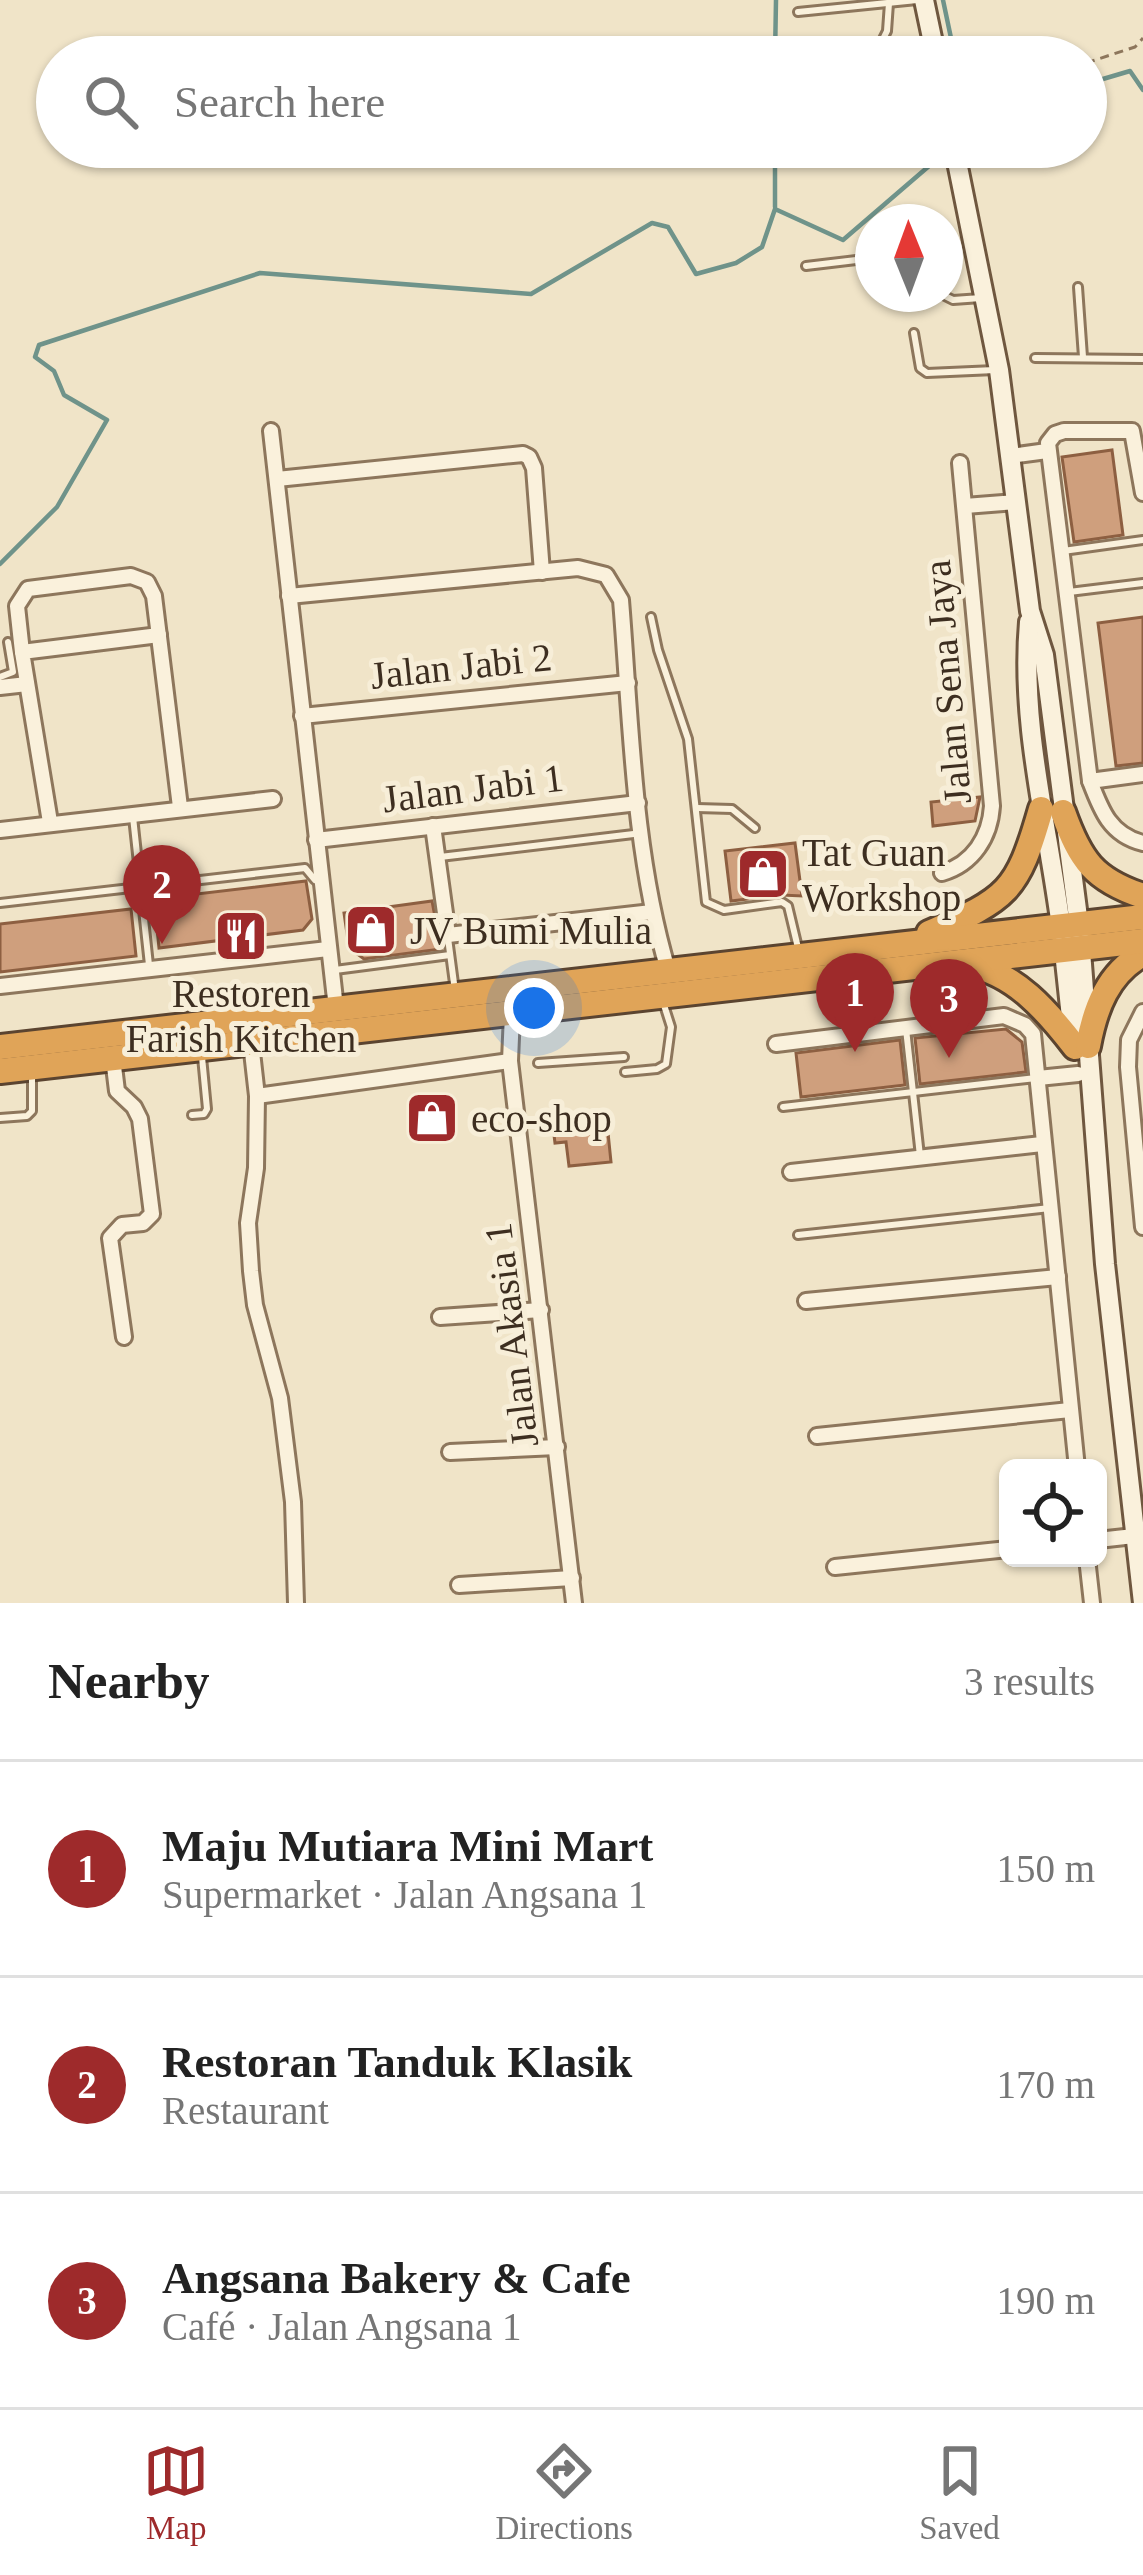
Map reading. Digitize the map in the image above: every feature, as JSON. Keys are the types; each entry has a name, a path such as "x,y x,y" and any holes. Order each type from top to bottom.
{"highway":[{"path":"1052,811 1081,857 1112,884 1143,896"},
{"path":"905,944 976,914 1011,888 1052,811"},
{"path":"0,1071 955,963 1143,917"},
{"path":"0,1047 905,944 1071,938 1143,941"},
{"path":"955,963 1001,975 1081,1046 1106,989 1143,954"}],"main road":[{"path":"920,0 930,36"},
{"path":"958,168 999,370 1030,611 1044,655 1056,765 1052,811"},
{"path":"1030,611 1026,658 1071,938 1143,1603"},
{"path":"1081,1046 1078,1074 1105,1264"}],"street":[{"path":"1143,493 1136,439 1127,428 1064,431 1052,438 1047,451 1090,781 1112,826 1123,836 1143,842"},
{"path":"271,431 325,949 336,1008"},
{"path":"1010,456 1047,451"},
{"path":"277,479 523,454 534,468 542,572"},
{"name":"Jalan Sena Jaya","path":"942,873 968,860 979,846 991,821 992,806 960,463"},
{"path":"965,506 1016,502"},
{"path":"289,596 578,568 595,570 615,584 621,600 652,912 668,970"},
{"path":"50,822 27,684 13,644 17,606 28,589 131,576 140,577 151,588 180,807"},
{"path":"13,644 159,635"},
{"name":"Jalan Jabi 2","path":"302,716 628,682"},
{"path":"0,687 27,684"},
{"path":"1056,765 1087,759"},
{"path":"1090,781 1143,774"},
{"path":"0,830 273,799"},
{"name":"Jalan Jabi 1","path":"316,840 638,802"},
{"path":"433,826 448,935 652,912"},
{"path":"0,986 325,949"},
{"path":"1143,1012 1133,1026 1143,1227"},
{"name":"Jalan Akasia 1","path":"512,1015 510,1061 574,1603"},
{"path":"776,1044 1004,1016 1033,1034 1076,1459"},
{"path":"251,1043 257,1096 256,1168 248,1223 250,1271 280,1398 293,1502 296,1603"},
{"path":"112,1058 117,1091 140,1119 152,1214 143,1223 122,1226 110,1238 124,1336"},
{"path":"257,1096 510,1061"},
{"path":"1038,1078 1078,1074"},
{"path":"791,1172 1042,1144"},
{"path":"806,1301 1058,1277"},
{"path":"440,1317 541,1310"},
{"path":"818,1436 1070,1410"},
{"path":"450,1452 557,1447"},
{"path":"1107,1539 1134,1536"},
{"path":"835,1567 999,1550"},
{"path":"1088,1567 1092,1603"},
{"path":"459,1585 572,1578"}],"lane":[{"path":"798,12 920,0"},
{"path":"885,36 888,2"},
{"path":"806,266 855,260"},
{"path":"1078,287 1084,357"},
{"path":"963,299 985,298"},
{"path":"914,333 920,368 927,374 999,370"},
{"path":"1035,358 1143,358"},
{"path":"1059,551 1143,540"},
{"path":"1064,593 1143,583"},
{"path":"651,617 663,668 683,717 706,902 724,910 788,905 799,956"},
{"path":"0,677 13,672 13,644"},
{"path":"697,808 733,809 755,828"},
{"path":"133,813 149,969"},
{"path":"437,857 643,833"},
{"path":"0,903 305,868 315,878 325,949"},
{"path":"448,935 455,994"},
{"path":"332,970 450,955"},
{"path":"626,1072 666,1064 671,1027 661,996"},
{"path":"906,1029 920,1156"},
{"path":"193,1115 207,1109 201,1048"},
{"path":"538,1063 624,1057"},
{"path":"0,1118 32,1111 31,1067"},
{"path":"783,1107 1038,1078"},
{"path":"799,1235 1049,1208"}],"path":[{"path":"1107,57 1135,47 1143,38"}],"building":[{"path":"1112,450 1123,535 1074,542 1062,457"},
{"path":"1143,617 1143,763 1116,766 1098,623"},
{"path":"980,797 975,821 933,826 931,802"},
{"name":"Tat Guan Workshop","path":"795,843 802,896 731,901 725,851"},
{"path":"306,881 312,919 303,930 159,948 154,899"},
{"path":"432,901 441,949 364,959 349,948 344,913"},
{"path":"131,909 136,956 0,972 0,924"},
{"path":"1006,1029 1022,1042 1026,1072 920,1084 915,1038"},
{"path":"900,1040 905,1085 801,1097 796,1053"},
{"path":"606,1113 611,1162 569,1166 566,1142 555,1143 552,1119"}],"waterway":[{"path":"775,36 776,0"},
{"path":"943,0 951,36"},
{"path":"1107,78 1130,71 1143,90"},
{"path":"775,168 775,207"},
{"path":"0,564 57,507 107,420 64,395 54,371 35,357 39,345 260,273 531,294 652,223 668,227 696,274 736,263 762,247 775,209 843,240 927,168"}],"place":[{"name":"Tat Guan Workshop","path":"763,874"},
{"name":"JV Bumi Mulia","path":"371,930"},
{"name":"Restoren Farish Kitchen","path":"241,936"},
{"name":"Restoran Tanduk Klasik","path":"162,944"},
{"name":"Maju Mutiara Mini Mart","path":"855,1052"},
{"name":"Angsana Bakery & Cafe","path":"949,1058"},
{"name":"eco-shop","path":"432,1118"}]}
